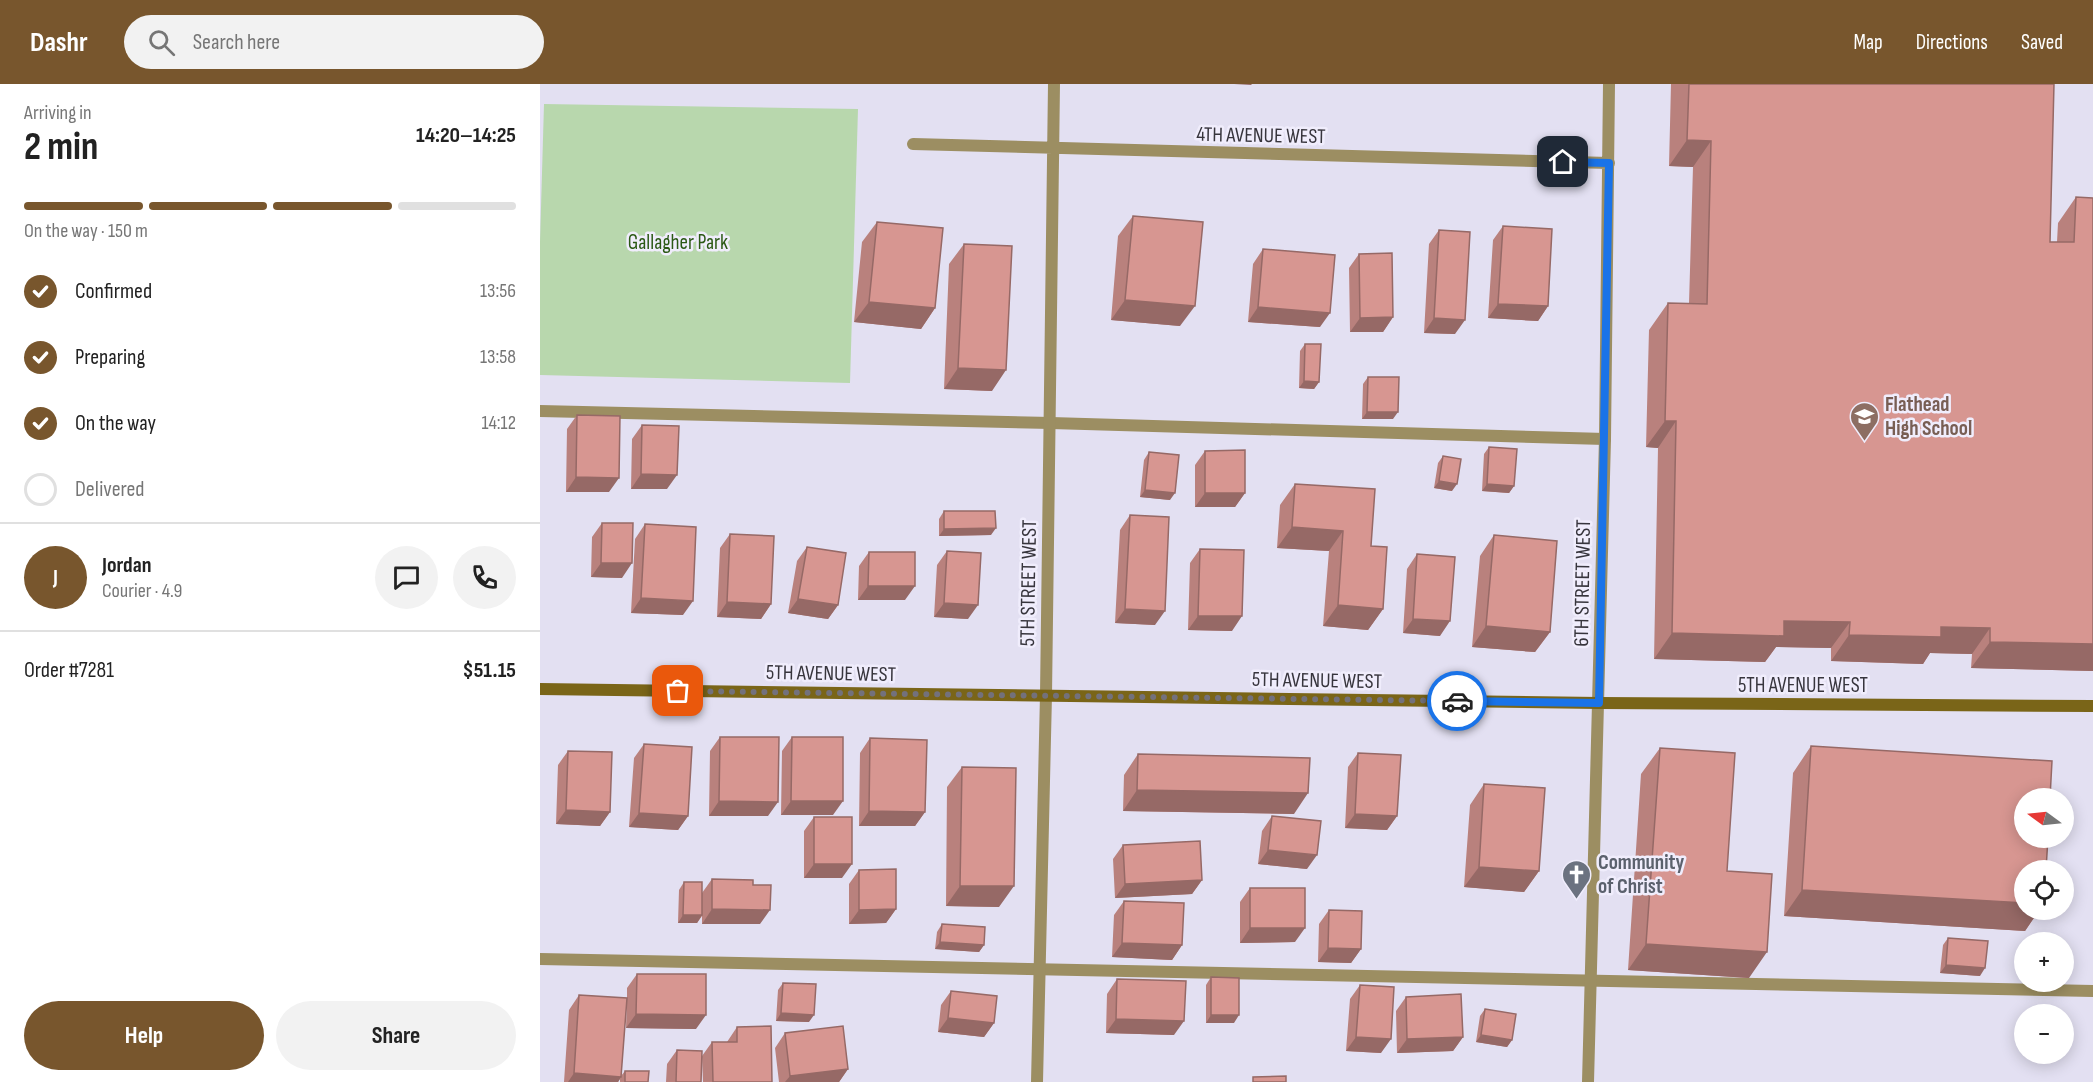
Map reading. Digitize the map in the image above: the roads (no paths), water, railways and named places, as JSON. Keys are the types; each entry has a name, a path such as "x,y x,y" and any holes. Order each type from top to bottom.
{"street":[{"name":"5TH STREET WEST","path":"1037,1082 1051,423 1054,84"},
{"name":"6TH STREET WEST","path":"1588,1082 1605,439 1609,84"},
{"name":"4TH AVENUE WEST","path":"913,144 1609,163"},
{"path":"540,411 1605,439"},
{"name":"5TH AVENUE WEST","path":"540,689 1599,703 2093,706"},
{"path":"540,959 2093,992"}],"place":[{"name":"Flathead High School","path":"1864,442"},
{"name":"Community of Christ","path":"1577,900"}],"park label":[{"name":"Gallagher Park","path":"678,242"}]}
